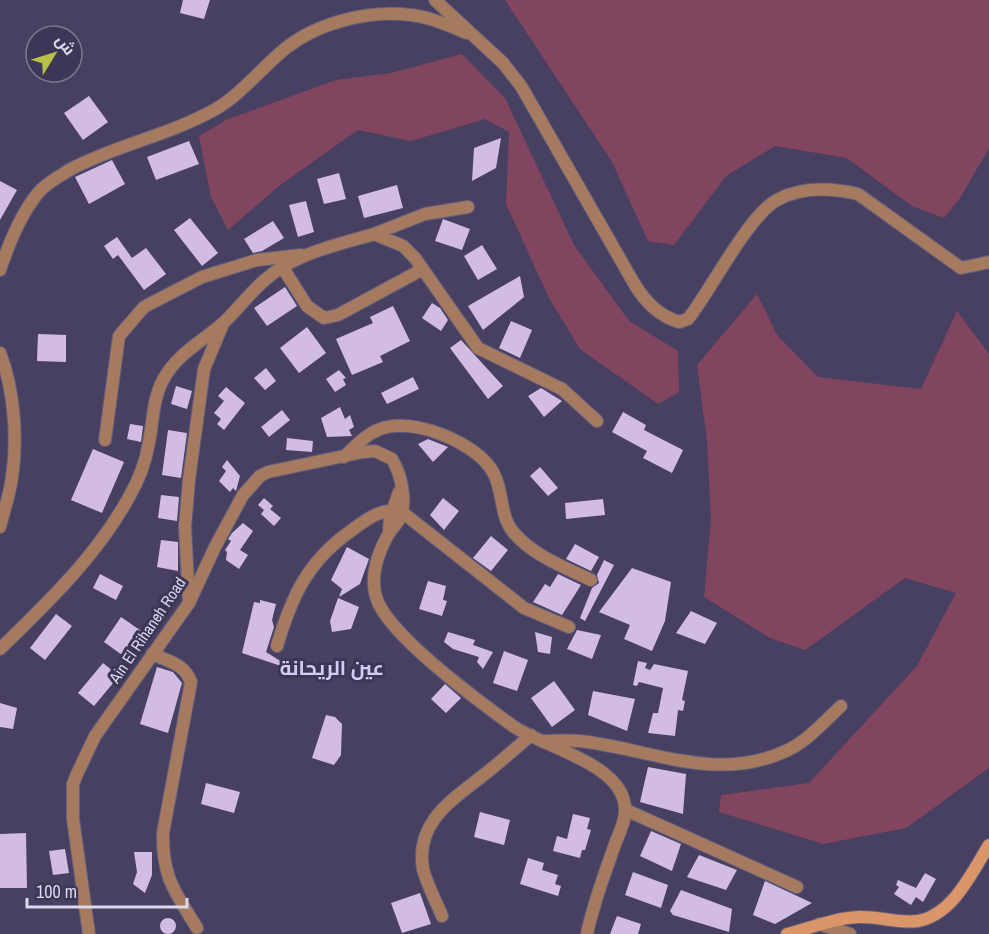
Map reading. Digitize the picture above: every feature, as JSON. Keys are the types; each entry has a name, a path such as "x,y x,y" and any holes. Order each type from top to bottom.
{"main road":[{"path":"792,933 847,918 919,921 931,916 960,890 989,845"}],"street":[{"path":"435,0 503,63 521,86 635,285 645,300 669,319 679,322 688,319 755,221 775,201 814,189 838,189 858,194 962,268 989,262"},
{"path":"0,270 12,236 39,191 93,158 191,122 215,110 235,96 286,49 311,31 362,17 410,15 435,20 474,36"},
{"path":"0,649 66,584 111,527 130,496 147,454 162,382 188,351 224,323 242,300 268,277 306,255 374,234 425,214 468,207"},
{"path":"374,234 403,246 423,269 478,348 562,389 597,421"},
{"path":"105,440 119,336 144,307 202,277 257,260 306,255"},
{"path":"283,267 307,306 324,318 338,315 423,269"},
{"path":"189,603 185,527 189,480 204,369 224,323"},
{"path":"0,353 7,375 15,442 12,476 0,527"},
{"path":"344,457 365,437 382,428 437,432 470,449 489,465 495,476 505,518 513,532 541,556 591,580"},
{"name":"Ain El Rihaneh Road","path":"89,934 78,867 73,784 95,736 189,603 240,501 260,476 268,472 375,451 392,459 397,468 402,486 396,515"},
{"path":"276,646 297,589 325,550 373,515 396,515 413,522 524,608 569,627"},
{"path":"396,515 379,554 374,593 381,608 400,632 515,728 594,766 619,791 626,810 587,934"},
{"path":"152,654 180,666 188,673 191,682 163,833 162,850 164,868 171,884 197,928"},
{"path":"543,741 580,741 664,759 730,766 788,750 808,736 841,706"},
{"path":"442,916 423,870 422,850 427,831 436,814 450,801 531,735"},
{"path":"626,810 797,887"},
{"path":"819,924 850,934"}],"shaded area":[{"path":"505,0 989,0 989,148 960,198 944,218 912,206 847,158 775,146 726,176 674,245 648,241 612,162"},
{"path":"462,54 505,98 574,245 629,321 678,351 679,392 658,404 580,349 549,298 506,204 509,132 485,119 411,141 358,130 279,186 228,230 211,197 199,136 226,120 336,80 391,73"},
{"path":"757,294 777,335 818,377 921,389 957,311 989,354 989,768 906,828 823,844 719,812 721,795 809,783 917,666 956,593 905,578 805,650 770,638 704,597 711,519 707,440 697,365"}],"building":[{"path":"183,0 210,0 204,19 180,13"},
{"path":"89,96 108,122 83,140 64,113"},
{"path":"501,138 496,168 472,181 474,148"},
{"path":"189,141 199,164 156,180 147,157"},
{"path":"112,160 125,184 89,204 75,177"},
{"path":"339,173 346,199 324,204 317,179"},
{"path":"0,181 17,190 0,220"},
{"path":"397,185 403,208 364,218 358,196"},
{"path":"306,201 314,232 298,237 289,205"},
{"path":"190,218 218,253 202,266 174,230"},
{"path":"443,219 470,229 462,250 435,241"},
{"path":"273,221 284,238 262,251 253,253 244,239"},
{"path":"117,237 132,258 146,248 166,274 144,290 118,255 113,259 104,246"},
{"path":"482,245 497,269 478,280 464,256"},
{"path":"520,276 524,297 483,330 468,306"},
{"path":"285,287 297,306 267,326 254,308"},
{"path":"432,303 440,308 448,320 441,331 422,318"},
{"path":"393,306 410,341 380,356 383,362 352,375 336,339 373,323 370,317"},
{"path":"511,321 532,330 520,358 499,348"},
{"path":"307,327 326,353 299,373 280,348"},
{"path":"38,334 66,335 66,362 37,361"},
{"path":"461,340 503,386 488,399 450,348"},
{"path":"266,368 276,381 265,390 254,378"},
{"path":"339,370 346,378 343,379 346,385 335,392 326,379"},
{"path":"413,377 419,389 387,404 381,393"},
{"path":"176,386 192,391 187,409 171,404"},
{"path":"226,387 245,403 224,430 217,424 221,419 214,413 224,401 218,396"},
{"path":"541,388 562,401 544,417 528,396"},
{"path":"340,407 345,419 350,415 354,427 349,430 352,436 327,437 321,418"},
{"path":"282,410 290,420 269,437 261,427"},
{"path":"623,412 646,425 644,430 683,450 672,473 643,458 647,451 612,432"},
{"path":"130,424 143,426 141,442 127,439"},
{"path":"168,430 187,433 181,478 162,475"},
{"path":"287,438 313,441 312,452 286,450"},
{"path":"428,439 448,447 433,462 418,444"},
{"path":"93,449 124,462 102,513 71,500"},
{"path":"227,460 240,476 236,491 233,488 230,492 219,481 226,471 222,467"},
{"path":"540,467 558,488 548,496 530,476"},
{"path":"161,495 179,497 177,521 158,518"},
{"path":"264,498 273,506 270,509 281,518 274,526 261,514 264,510 258,505"},
{"path":"443,498 459,511 444,530 430,515"},
{"path":"603,499 605,515 566,519 565,503"},
{"path":"243,523 253,531 240,550 248,555 239,569 226,560 225,550 231,541 228,539 232,533"},
{"path":"491,536 508,550 491,571 473,558"},
{"path":"161,540 178,542 178,571 157,567"},
{"path":"575,544 599,557 591,571 566,559"},
{"path":"347,547 369,559 360,584 339,597 342,589 331,580"},
{"path":"604,560 614,565 585,621 580,618 592,588 599,583 597,575"},
{"path":"632,568 671,582 665,621 652,651 624,639 630,625 599,612"},
{"path":"100,574 123,586 116,600 93,588"},
{"path":"558,574 581,585 562,615 533,602 545,584 550,587"},
{"path":"428,581 446,586 443,600 447,601 442,616 419,609"},
{"path":"338,598 359,607 351,629 332,632 330,621"},
{"path":"260,600 276,604 272,620 274,627 266,652 282,662 281,666 242,653 254,602 260,603"},
{"path":"691,611 717,623 705,644 676,633"},
{"path":"56,614 72,626 45,660 30,648"},
{"path":"121,617 147,635 129,660 104,642"},
{"path":"577,630 601,635 592,659 567,649"},
{"path":"448,632 475,640 473,645 493,652 483,669 477,662 479,657 453,649 444,642"},
{"path":"535,632 552,637 550,654 538,652"},
{"path":"504,651 528,660 517,691 493,683"},
{"path":"638,661 647,663 645,668 650,670 654,664 688,671 682,700 685,701 683,711 678,710 675,736 648,733 653,713 658,713 663,688 639,682 637,686 633,685"},
{"path":"103,663 119,676 94,706 78,693"},
{"path":"157,667 173,672 182,683 168,733 140,724"},
{"path":"554,681 575,710 552,727 531,698"},
{"path":"445,684 461,698 446,713 431,699"},
{"path":"593,691 635,699 627,731 588,715"},
{"path":"0,703 17,708 13,729 0,727"},
{"path":"326,715 335,717 342,724 341,755 334,765 312,758"},
{"path":"648,767 686,774 683,814 640,802"},
{"path":"206,783 240,792 234,813 201,804"},
{"path":"480,812 510,820 504,845 474,837"},
{"path":"573,814 590,818 587,829 591,830 580,858 553,851 557,836 567,839"},
{"path":"651,831 681,844 672,871 640,856"},
{"path":"26,833 27,888 0,888 0,834"},
{"path":"65,849 69,873 53,875 49,851"},
{"path":"134,852 152,852 152,875 145,893 133,884 137,872"},
{"path":"699,855 737,870 726,890 687,877"},
{"path":"528,858 544,863 542,870 558,875 555,884 561,886 558,896 520,884"},
{"path":"633,872 668,885 661,908 625,895"},
{"path":"925,873 936,879 923,902 916,897 911,905 894,894 899,887 896,885 898,880 916,888"},
{"path":"765,881 812,903 775,924 753,915"},
{"path":"681,890 732,909 729,932 673,915 670,911"},
{"path":"420,893 431,924 402,933 391,903"},
{"path":"617,916 641,924 638,934 610,934"},
{"path":"168,918 176,926 168,934 160,926"}],"district":[{"name":"عين الريحانة","path":"332,668"}]}
